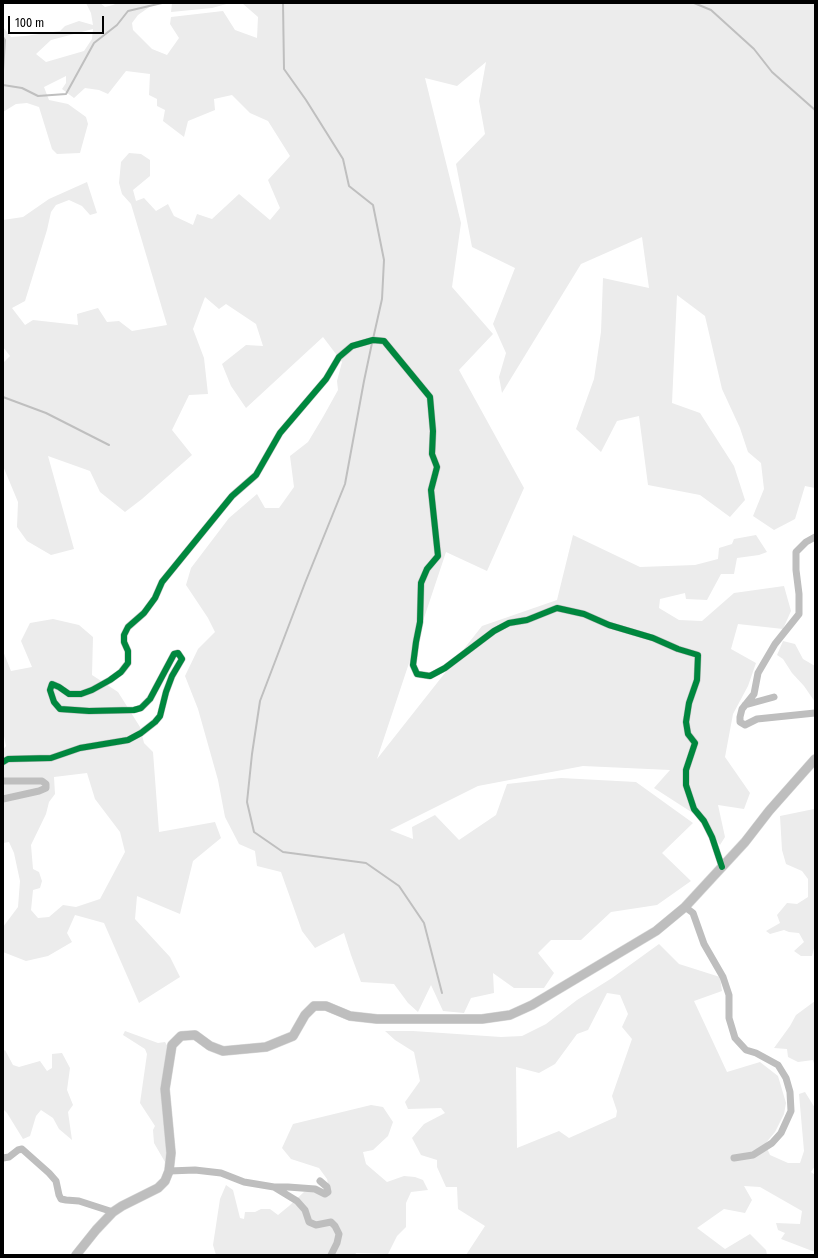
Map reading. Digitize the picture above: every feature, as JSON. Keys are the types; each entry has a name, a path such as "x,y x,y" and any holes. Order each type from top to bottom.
{"main road":[{"path":"76,1255 113,1212 158,1188 165,1181 169,1172 171,1153 165,1090 172,1045 182,1036 195,1035 210,1046 223,1051 266,1047 293,1036 305,1015 314,1006 326,1006 350,1016 377,1019 482,1019 510,1015 532,1005 656,931 685,907 745,842 769,811 815,759"}],"street":[{"path":"3,762 8,759 51,758 80,748 128,740 141,733 155,722 160,716 172,676 182,658 178,653 174,654 150,699 141,708 134,710 89,711 60,709 54,702 50,690 52,684 59,686 68,694 81,694 92,690 121,672 128,663 128,651 124,642 124,635 128,627 144,613 155,598 162,582 232,496 256,475 280,433 326,379 338,357 352,346 373,340 384,341 430,397 433,430 432,454 437,467 431,490 438,556 427,569 421,583 420,622 413,665 417,674 430,676 445,668 494,631 510,623 527,620 557,608 584,614 609,625 652,638 678,649 698,655 697,680 689,703 686,722 688,734 695,743 686,770 686,786 694,809 704,821 712,837 722,867"},
{"path":"815,537 806,542 796,552 799,614 775,644 758,673 754,694 742,709 740,722 744,725 757,719 815,713"},
{"path":"745,705 774,697"},
{"path":"3,781 42,781 46,784 46,788 3,799"},
{"path":"685,907 693,913 704,944 723,977 729,995 729,1018 735,1038 746,1050 756,1053 778,1065 786,1078 790,1092 791,1111 781,1133 772,1143 753,1155 734,1158"},
{"path":"3,1158 9,1157 18,1150 22,1149 49,1173 56,1182 61,1198 79,1201 113,1212"},
{"path":"169,1172 195,1170 221,1173 244,1182 274,1187 314,1189 325,1194 328,1192 327,1187 320,1181"},
{"path":"274,1187 297,1201 305,1210 310,1222 316,1225 331,1222 335,1226 339,1234 337,1243 331,1255"}],"shaded area":[{"path":"86,3 100,3 105,7 117,3 155,3 138,15 132,23 133,30 152,49 167,55 179,38 170,24 171,17 223,11 235,30 257,38 258,17 242,3 815,3 815,488 805,486 795,519 774,530 753,516 764,489 761,463 748,452 740,428 722,389 705,316 677,295 672,403 700,413 734,466 745,500 730,517 700,495 648,485 639,416 617,421 601,452 576,429 594,379 601,332 603,278 649,288 642,237 581,264 502,393 499,377 506,353 493,324 515,268 472,247 456,164 485,134 479,101 486,62 457,86 425,78 461,223 452,287 493,334 459,370 524,488 487,571 446,552 377,759 482,626 557,600 573,535 640,567 695,565 718,559 719,548 732,544 734,539 756,535 767,552 759,555 737,558 734,574 721,574 707,600 686,599 685,593 660,599 659,608 679,620 702,621 734,593 784,586 791,611 783,629 738,624 731,649 756,663 748,686 733,714 725,757 750,793 744,809 718,805 725,837 720,845 699,817 654,788 670,770 583,766 478,786 390,830 413,839 412,827 435,815 459,840 496,815 507,784 561,778 636,782 693,823 662,853 691,881 657,905 611,912 581,940 551,940 538,953 554,973 544,988 514,988 493,973 494,993 471,998 464,1013 443,1011 431,985 418,1012 408,1003 394,984 361,982 344,933 315,948 302,931 281,872 257,866 255,851 239,844 225,817 218,780 198,709 185,676 198,649 215,632 208,618 186,585 191,568 229,518 257,494 265,508 279,508 294,487 290,456 308,442 338,390 337,381 342,362 323,337 246,408 231,386 222,364 246,345 263,346 256,324 226,304 219,309 205,297 193,329 204,358 208,394 189,395 172,430 192,455 125,512 100,492 90,471 48,456 74,549 51,555 27,541 17,527 18,502 3,466 3,363 10,356 3,347 3,220 23,217 49,199 87,182 97,213 90,215 82,206 69,200 56,205 51,212 47,230 25,301 12,308 25,325 33,320 78,325 77,314 98,308 107,322 119,321 132,331 167,325 131,204 122,194 119,183 121,162 129,153 141,154 150,160 150,176 133,190 136,201 144,198 156,211 168,204 174,216 193,225 197,214 212,219 239,194 270,220 280,208 268,180 290,156 268,121 250,113 232,95 214,99 215,110 188,121 184,137 163,121 165,110 157,106 157,99 149,95 150,74 126,71 108,94 99,90 85,88 74,98 62,89 66,83 66,76 44,87 49,100 68,104 86,117 88,124 80,153 57,154 52,149 39,107 27,103 16,104 3,112 3,27 11,37 60,31 65,26 79,21 93,25 91,13","holes":["93,29 92,39 84,51 46,62 36,54 51,40"]},
{"path":"172,3 230,3 212,8 171,12"},
{"path":"53,619 79,625 93,637 92,675 118,692 140,727 144,743 153,752 159,832 215,822 221,838 193,861 180,914 137,896 135,919 170,957 180,977 139,1003 104,923 75,915 67,933 72,942 48,956 26,961 3,952 3,927 18,907 20,881 14,853 9,842 3,843 3,750 6,746 3,735 3,651 11,671 32,667 21,641 30,623","holes":["87,773 95,799 120,832 125,852 100,899 76,907 63,905 49,917 38,918 31,910 33,890 40,888 42,881 39,872 33,869 31,845 46,814 49,802 55,794 54,777"]},
{"path":"783,641 795,644 803,659 815,666 815,702 783,659 777,655"},
{"path":"814,809 815,944 812,956 801,956 794,951 804,942 799,933 784,930 770,934 766,931 780,923 777,915 787,903 797,904 808,897 808,879 802,871 786,864 782,850 780,816"},
{"path":"659,944 679,964 720,977 722,991 694,1001 727,1072 760,1062 778,1076 786,1103 784,1114 775,1132 765,1144 770,1155 788,1163 800,1163 804,1151 799,1094 805,1092 815,1108 815,1166 811,1172 815,1175 815,1252 781,1239 785,1233 778,1230 776,1223 800,1224 802,1211 760,1187 744,1186 752,1200 745,1213 724,1209 697,1228 725,1249 750,1234 766,1250 767,1255 466,1255 485,1226 458,1209 457,1187 446,1187 437,1167 437,1160 421,1155 412,1138 424,1124 445,1113 441,1108 408,1109 405,1102 420,1081 414,1052 395,1040 385,1031 413,1031 501,1037 522,1036 546,1024 577,1000 612,978","holes":["607,993 620,995 628,1014 622,1027 632,1039 612,1096 617,1111 616,1117 569,1138 559,1131 517,1148 516,1067 539,1073 555,1064 577,1034 588,1030"]},
{"path":"815,1001 815,1067 813,1060 798,1062 788,1057 787,1049 774,1048 796,1015"},
{"path":"125,1031 158,1043 165,1042 168,1047 167,1153 165,1162 154,1143 153,1130 155,1126 140,1103 147,1054 145,1049 123,1035"},
{"path":"5,1050 13,1065 19,1067 40,1061 47,1071 52,1068 52,1054 62,1053 70,1068 67,1090 73,1105 68,1112 72,1140 59,1129 53,1118 41,1110 36,1116 30,1136 23,1139 3,1109 3,1051"},
{"path":"371,1105 383,1107 393,1122 388,1136 373,1150 363,1152 366,1164 387,1182 404,1176 415,1177 423,1180 428,1190 411,1192 406,1203 406,1227 397,1236 388,1254 216,1255 213,1245 220,1199 226,1185 233,1190 240,1218 244,1219 245,1212 255,1212 261,1209 270,1209 278,1215 304,1192 318,1191 330,1193 327,1179 319,1168 291,1159 282,1148 293,1124"}],"waterway":[{"path":"3,85 22,88 38,96 66,94 94,43 117,25 128,11 162,3"},
{"path":"283,3 284,69 306,100 343,159 349,186 373,205 384,260 382,299 373,339"},
{"path":"694,3 711,10 754,49 772,72 815,110"},
{"path":"3,37 5,40 3,71"},
{"path":"372,343 345,484 260,701 247,802 254,832 283,852 366,863 399,886 424,923 442,993"},
{"path":"3,397 46,413 109,445"}],"cycle path":[{"path":"3,762 8,759 51,758 80,748 128,740 141,733 155,722 160,716 172,676 182,659 178,653 174,654 150,699 141,708 134,710 89,711 60,709 54,702 50,690 52,684 69,694 81,694 92,690 121,672 128,663 128,651 124,642 124,635 128,627 144,613 155,598 162,582 232,496 256,475 280,433 326,379 339,357 352,346 373,340 384,341 430,397 433,431 432,454 437,467 431,490 438,556 427,569 421,583 420,622 413,665 417,674 430,676 445,668 494,631 509,623 527,620 557,608 584,614 609,625 653,638 678,649 698,655 697,680 689,703 686,722 688,734 695,743 686,770 686,785 694,809 704,821 712,837 722,867"}]}
